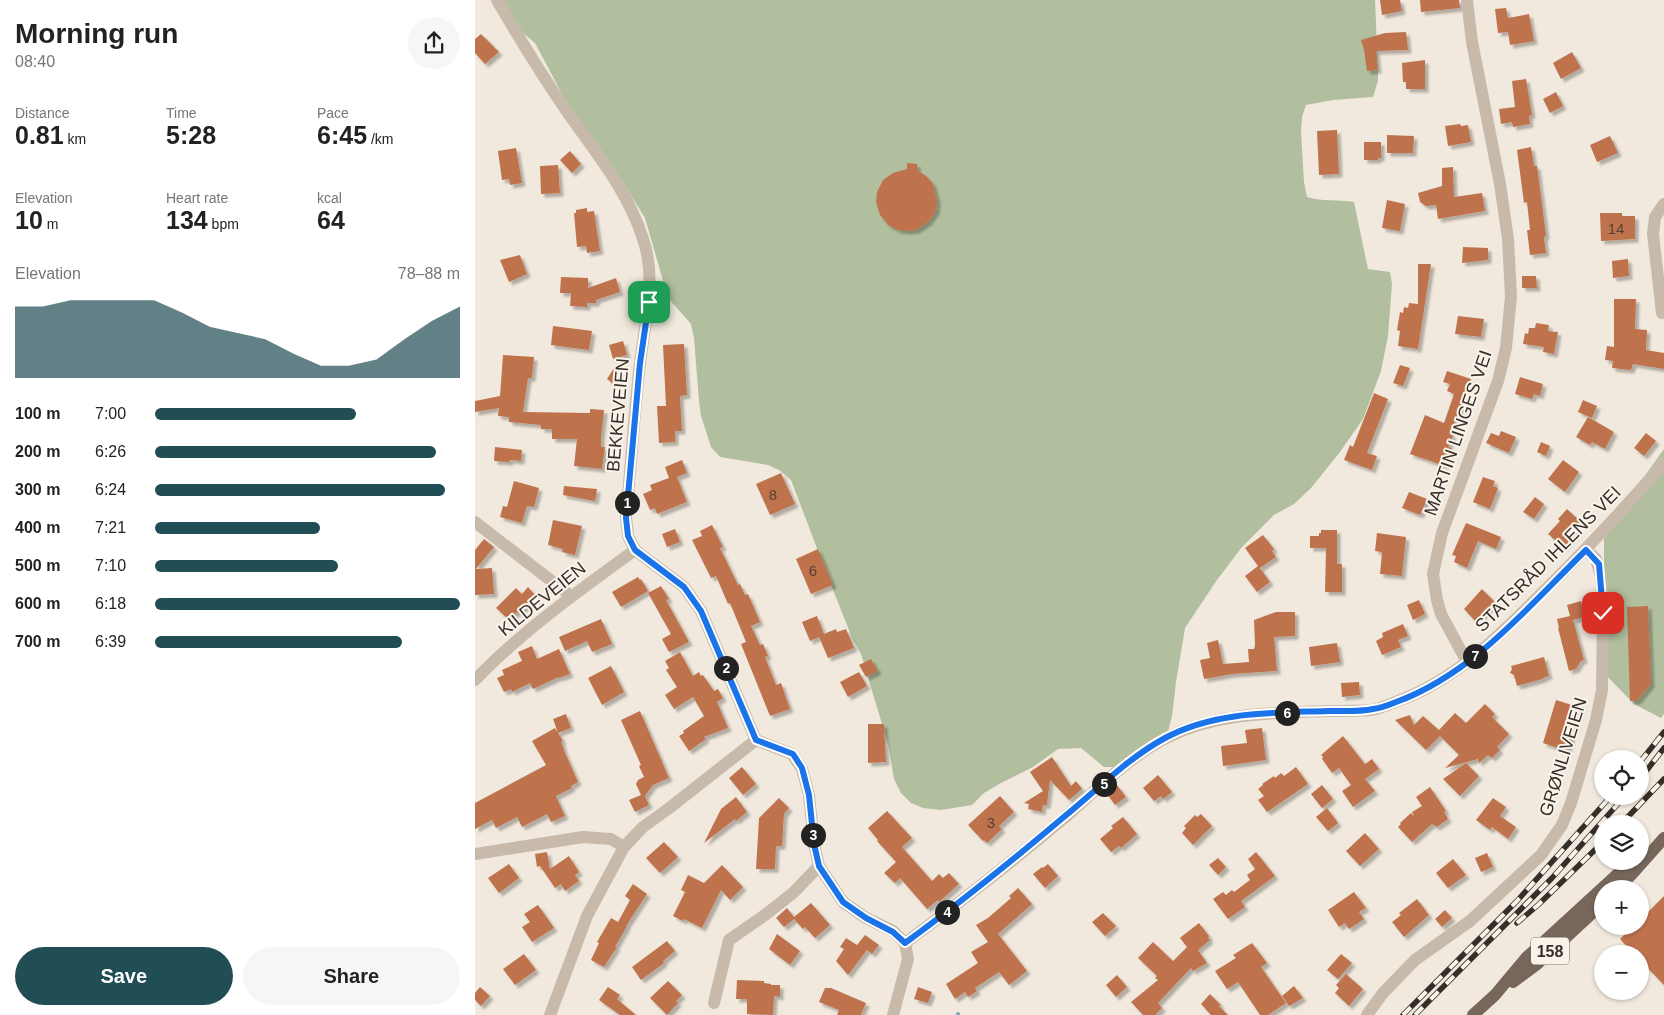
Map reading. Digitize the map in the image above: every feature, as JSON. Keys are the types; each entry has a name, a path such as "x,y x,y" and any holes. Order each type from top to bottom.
{"main road":[{"path":"1649,848 1664,837"},
{"path":"1627,880 1664,837"},
{"name":"158","path":"1495,995 1526,958 1622,870"},
{"name":"158","path":"1473,1015 1495,995 1535,965 1594,910"}],"street":[{"name":"BEKKEVEIEN","path":"497,0 567,111 616,180 633,212 644,240 649,264 649,302 640,363 626,518 628,536 635,550"},
{"name":"MARTIN LINGES VEI","path":"1467,0 1474,50 1500,184 1508,240 1511,296 1506,348 1498,381 1442,533 1434,568 1434,587 1441,614 1467,662"},
{"path":"1663,313 1653,234 1655,217 1664,204"},
{"name":"STATSRÅD IHLENS VEI","path":"905,943 1007,865 1136,757 1165,738 1199,724 1222,718 1245,715 1377,709 1408,698 1428,688 1467,662 1495,639 1586,550 1664,463"},
{"path":"475,522 571,596"},
{"name":"KILDEVEIEN","path":"475,680 491,663 571,596 635,550"},
{"path":"635,550 684,587 701,611 756,740 793,754 802,768 809,795 814,844 819,866 843,902 866,918 893,932 905,943 908,959 893,1015"},
{"name":"GRØNLIVEIEN","path":"1367,1015 1383,993 1415,960 1470,921 1541,855 1562,825 1571,803 1596,720 1602,690 1603,613 1601,576 1599,564 1586,550"},
{"path":"550,1015 587,916 625,847 643,827 668,810 756,740"},
{"path":"475,854 583,837 611,839 625,847"},
{"path":"714,1003 729,940 793,893 819,866"}],"green space":[{"path":"501,0 1375,0 1378,81 1373,97 1333,100 1306,105 1302,117 1301,132 1304,182 1307,197 1354,202 1368,269 1390,272 1392,284 1388,336 1381,371 1363,419 1340,452 1311,488 1294,504 1274,515 1242,547 1185,628 1168,732 1116,767 1104,767 1081,748 1058,749 1033,767 984,793 972,805 941,810 923,808 911,803 901,793 894,779 888,744 861,654 853,640 791,480 779,470 768,465 720,457 711,447 701,416 691,324 668,298 645,218 627,189 587,141 535,43 517,28"},
{"path":"1664,449 1664,714 1661,718 1634,704 1604,673 1604,539 1617,515"}],"building":[{"path":"1380,0 1400,0 1402,11 1382,15"},
{"path":"1420,0 1459,0 1460,8 1421,12"},
{"path":"1506,8 1508,18 1529,14 1534,41 1510,45 1508,32 1498,33 1495,9"},
{"path":"1406,32 1408,50 1376,51 1378,70 1367,71 1361,40 1385,33"},
{"path":"481,34 499,52 485,64 475,53 475,39"},
{"path":"1572,52 1581,68 1561,79 1553,63"},
{"path":"1425,60 1425,89 1406,89 1406,82 1403,82 1402,63"},
{"path":"1526,79 1532,115 1529,116 1530,124 1513,127 1512,122 1501,124 1499,109 1515,107 1512,81"},
{"path":"1556,92 1563,106 1550,113 1543,99"},
{"path":"1460,124 1461,126 1468,125 1471,142 1448,146 1445,126"},
{"path":"1337,130 1339,174 1319,175 1317,131"},
{"path":"1387,135 1414,136 1413,153 1387,153"},
{"path":"1610,136 1618,153 1597,162 1590,145"},
{"path":"1364,142 1381,142 1381,158 1378,158 1378,160 1364,160"},
{"path":"1531,147 1534,166 1537,166 1546,235 1544,238 1546,253 1530,255 1527,230 1530,230 1527,202 1524,203 1517,150"},
{"path":"516,148 522,183 510,185 509,179 502,180 498,151"},
{"path":"570,151 581,164 572,173 560,160"},
{"path":"907,163 917,164 917,170 933,184 937,200 936,211 928,222 916,230 907,231 898,230 888,225 880,215 876,202 877,192 883,180 893,173 907,169"},
{"path":"558,165 560,193 541,194 540,166"},
{"path":"1453,167 1454,197 1482,193 1485,211 1438,219 1436,205 1426,206 1420,202 1418,193 1442,186 1442,168"},
{"path":"1387,200 1405,204 1400,231 1382,228"},
{"path":"587,208 587,212 594,211 600,251 587,253 586,246 577,247 574,213 576,213 576,210"},
{"path":"1600,213 1622,213 1622,216 1635,216 1635,239 1601,241"},
{"path":"1463,247 1488,248 1488,260 1462,263"},
{"path":"520,255 527,274 509,282 500,260"},
{"path":"1628,259 1629,276 1613,278 1612,261"},
{"path":"1418,264 1431,264 1418,349 1398,346 1400,331 1397,330 1400,312 1403,313 1404,307 1408,308 1409,303 1418,304"},
{"path":"1522,276 1536,276 1537,288 1522,288"},
{"path":"561,277 588,278 588,288 616,278 620,292 596,300 596,303 587,303 587,307 570,306 571,293 560,293"},
{"path":"1614,299 1636,299 1635,329 1647,330 1646,350 1664,353 1664,369 1633,364 1631,370 1612,368 1613,361 1605,360 1607,346 1614,347"},
{"path":"1458,316 1484,319 1481,337 1455,334"},
{"path":"1536,323 1549,325 1548,331 1558,332 1554,354 1543,352 1544,347 1523,344 1525,333 1528,334 1529,328 1535,328"},
{"path":"553,326 592,331 589,350 551,345"},
{"path":"623,341 627,355 613,359 609,345"},
{"path":"684,344 687,395 680,396 682,431 675,431 675,442 659,443 657,406 666,406 663,345"},
{"path":"503,355 534,357 532,378 528,378 523,412 590,413 590,409 604,410 601,447 605,447 602,469 574,466 577,439 552,439 552,429 541,429 541,425 509,422 509,417 498,416 499,408 475,412 475,401 500,396"},
{"path":"1400,365 1410,368 1403,386 1393,383"},
{"path":"614,368 624,375 616,386 607,379"},
{"path":"1447,371 1471,379 1465,398 1470,400 1466,413 1459,410 1450,434 1453,436 1448,447 1452,448 1445,466 1410,454 1425,415 1444,423 1454,394 1447,391 1450,384 1443,382"},
{"path":"1520,377 1543,384 1540,396 1534,394 1532,399 1515,394"},
{"path":"1374,393 1388,399 1367,453 1377,456 1372,470 1344,460 1350,445 1353,447"},
{"path":"1583,400 1597,406 1592,418 1578,412"},
{"path":"1588,417 1614,432 1605,449 1592,442 1590,445 1576,437"},
{"path":"1501,431 1516,437 1509,453 1486,443 1491,433 1499,436"},
{"path":"1646,433 1656,441 1644,456 1634,448"},
{"path":"1541,442 1550,446 1546,456 1537,452"},
{"path":"495,447 522,450 521,461 494,461"},
{"path":"682,460 687,473 677,477 687,502 657,514 655,508 650,510 643,494 652,490 650,485 669,478 665,467"},
{"path":"1563,460 1579,472 1565,492 1548,479"},
{"path":"781,473 795,504 770,515 756,484"},
{"path":"1483,477 1495,481 1493,486 1498,488 1490,509 1473,502"},
{"path":"514,481 539,488 534,507 527,506 522,523 500,517 503,506 507,507"},
{"path":"564,486 597,489 595,501 563,495"},
{"path":"1409,492 1427,499 1420,515 1402,508"},
{"path":"1535,497 1544,504 1534,519 1523,512"},
{"path":"1567,509 1581,522 1575,529 1578,531 1563,548 1555,543 1555,540 1548,534 1560,521 1558,519"},
{"path":"553,520 582,526 575,555 562,552 563,549 548,545"},
{"path":"1466,523 1501,537 1496,549 1478,541 1467,568 1454,562 1456,556 1452,555"},
{"path":"712,525 723,547 720,548 738,585 740,584 745,595 748,594 760,622 751,626 760,645 763,644 768,656 765,657 776,685 781,683 790,709 770,716 741,644 746,642 730,603 728,604 716,576 711,578 692,540 702,536 700,531"},
{"path":"675,529 680,542 667,547 662,534"},
{"path":"1321,530 1337,530 1337,564 1342,564 1342,592 1325,592 1326,548 1310,548 1310,536 1319,536"},
{"path":"1377,533 1406,537 1402,576 1380,574 1382,552 1375,551"},
{"path":"1263,535 1274,549 1272,551 1276,557 1260,568 1270,582 1257,592 1245,576 1258,566 1245,548"},
{"path":"484,539 494,547 476,569 492,568 494,594 475,595 475,550"},
{"path":"818,549 833,585 811,594 796,559"},
{"path":"638,577 648,591 621,607 612,592"},
{"path":"661,586 669,599 666,600 689,642 669,652 662,639 671,634 648,593"},
{"path":"528,587 536,596 509,620 496,608 516,588 522,594"},
{"path":"1482,589 1496,603 1476,622 1464,609"},
{"path":"1419,600 1425,614 1413,620 1407,605"},
{"path":"1581,601 1585,617 1573,620 1584,660 1581,661 1576,669 1569,671 1557,619 1570,616 1567,605"},
{"path":"1648,606 1651,684 1637,701 1630,701 1627,607"},
{"path":"1276,612 1295,612 1295,636 1274,637 1277,671 1232,674 1204,679 1200,660 1210,658 1207,643 1218,640 1223,664 1249,662 1248,649 1254,649 1255,645 1254,620"},
{"path":"817,616 824,634 836,629 837,632 846,629 854,648 828,658 819,637 810,641 802,622"},
{"path":"601,619 612,644 592,652 587,641 565,651 559,637"},
{"path":"1403,624 1408,636 1398,640 1401,647 1382,655 1376,641 1383,637 1382,633"},
{"path":"1337,643 1340,662 1311,666 1309,647"},
{"path":"532,646 537,659 559,649 570,674 533,689 530,683 512,692 511,689 504,692 497,678 504,675 502,670 522,661 518,652"},
{"path":"680,652 693,676 699,672 714,691 718,689 723,698 717,702 728,728 704,737 706,739 689,751 679,736 704,716 693,697 674,709 665,695 677,687 666,670 669,668 665,661"},
{"path":"1544,657 1549,676 1517,686 1514,675 1510,673 1511,666"},
{"path":"871,659 878,671 866,677 859,665"},
{"path":"611,666 624,692 602,705 588,678"},
{"path":"859,672 867,686 848,697 840,682"},
{"path":"1359,682 1360,695 1342,697 1341,683"},
{"path":"1556,700 1581,708 1567,751 1543,743"},
{"path":"1485,704 1495,714 1492,717 1509,734 1497,747 1500,750 1492,758 1488,755 1479,763 1478,759 1445,768 1459,755 1440,736 1426,750 1395,720 1410,715 1414,725 1423,716 1439,730 1455,713 1466,723"},
{"path":"640,711 669,778 653,785 645,796 649,805 635,812 629,800 641,795 636,784 638,780 644,777 639,766 641,765 621,720"},
{"path":"566,714 571,728 558,733 553,719"},
{"path":"868,724 884,724 886,762 868,763"},
{"path":"555,728 563,741 561,742 563,748 578,782 571,786 572,788 556,796 565,816 551,822 547,814 522,827 517,817 496,828 492,820 475,829 475,803 546,765 532,741"},
{"path":"1262,728 1266,760 1223,766 1221,746 1247,743 1245,730"},
{"path":"1343,736 1365,764 1372,759 1379,769 1365,779 1375,791 1353,807 1342,791 1351,785 1339,768 1332,773 1321,755"},
{"path":"1052,757 1071,786 1076,781 1082,789 1069,800 1050,780 1047,805 1043,805 1042,812 1028,809 1029,804 1024,803 1043,791 1030,772"},
{"path":"1466,763 1479,776 1460,796 1443,779"},
{"path":"742,767 756,784 743,795 729,778"},
{"path":"1296,767 1308,784 1267,812 1258,800 1264,796 1258,789 1274,776 1275,778 1281,773 1284,776"},
{"path":"1158,775 1172,792 1163,799 1161,796 1154,801 1143,788"},
{"path":"1117,785 1126,797 1115,805 1107,794"},
{"path":"1322,785 1333,799 1322,808 1311,794"},
{"path":"1430,787 1446,811 1444,812 1448,819 1437,827 1432,824 1412,842 1398,827 1411,813 1414,816 1412,812 1422,806 1416,797"},
{"path":"1000,796 1014,812 999,826 1002,829 987,843 968,825"},
{"path":"736,797 747,812 704,843 721,809"},
{"path":"779,798 789,808 784,814 782,846 776,846 775,869 756,869 759,818"},
{"path":"1493,798 1506,807 1500,816 1516,827 1508,839 1492,827 1490,830 1476,820"},
{"path":"1327,808 1338,823 1328,831 1316,817"},
{"path":"887,811 912,838 902,847 932,881 939,874 943,878 949,873 959,884 939,902 938,900 927,909 900,878 895,883 884,873 896,862 868,828"},
{"path":"1201,814 1212,826 1193,845 1182,833 1186,828 1184,826 1195,815 1197,817"},
{"path":"1123,817 1137,834 1121,848 1119,846 1111,852 1100,839 1113,828 1111,826"},
{"path":"1365,833 1379,849 1360,866 1346,851"},
{"path":"664,842 678,857 660,873 646,858"},
{"path":"547,852 550,869 569,856 579,872 575,875 579,881 565,891 561,884 555,888 540,866 537,867 535,854"},
{"path":"1256,852 1275,876 1241,901 1245,907 1228,919 1213,899 1223,892 1226,895 1232,890 1234,892 1250,880 1247,875 1255,869 1248,859"},
{"path":"1487,853 1493,867 1481,872 1475,858"},
{"path":"1218,858 1226,867 1218,875 1209,865"},
{"path":"1453,859 1466,875 1448,888 1436,873"},
{"path":"509,864 519,878 499,893 488,878"},
{"path":"1048,864 1058,876 1045,888 1033,874"},
{"path":"722,865 743,887 730,900 721,890 702,928 673,916 685,892 681,890 688,875 704,883"},
{"path":"633,884 647,894 626,926 615,947 617,947 604,967 591,960 599,943 597,942 611,918 618,922 630,900 625,896"},
{"path":"1018,888 1032,904 998,934 1027,971 1009,985 999,972 975,988 977,991 968,997 965,992 955,999 946,984 978,963 971,952 988,942 976,925 988,918 1011,898 1009,896"},
{"path":"1354,892 1366,908 1359,912 1364,919 1349,929 1345,923 1339,927 1328,910"},
{"path":"1664,896 1664,985 1649,969 1649,945 1626,945 1620,939 1624,935 1649,935 1649,911"},
{"path":"1417,899 1429,915 1404,937 1392,922 1401,915 1399,913"},
{"path":"811,903 830,925 815,938 794,919 784,927 776,918 787,908 794,917"},
{"path":"538,905 554,928 532,942 522,927 530,922 524,914"},
{"path":"1445,910 1452,918 1442,927 1435,919"},
{"path":"1103,913 1116,926 1105,936 1092,922"},
{"path":"1199,923 1210,940 1198,950 1207,963 1193,971 1191,968 1158,1003 1162,1008 1155,1015 1143,1015 1131,1002 1158,980 1155,978 1157,976 1138,958 1153,942 1173,961 1187,947 1180,938"},
{"path":"777,934 800,951 790,965 769,949"},
{"path":"865,935 879,945 872,954 867,950 848,975 836,961 844,949 840,947 846,938 857,945"},
{"path":"667,941 675,951 663,961 664,963 641,980 632,967"},
{"path":"1252,943 1267,963 1261,967 1286,1003 1268,1015 1260,1015 1238,982 1227,989 1215,971 1236,958 1233,955"},
{"path":"524,954 536,970 515,985 503,969"},
{"path":"1341,954 1352,963 1338,979 1327,970"},
{"path":"1346,974 1363,989 1349,1006 1335,993 1339,988 1336,985"},
{"path":"1117,975 1127,987 1116,997 1106,985"},
{"path":"737,980 764,981 764,983 771,985 780,985 780,997 774,996 773,1015 747,1014 747,999 736,999"},
{"path":"668,981 682,995 676,1001 678,1003 667,1015 650,998"},
{"path":"1294,986 1303,998 1289,1006 1282,996"},
{"path":"480,987 490,996 481,1006 475,1000 475,993"},
{"path":"608,987 620,995 617,999 636,1015 620,1015 599,1000"},
{"path":"918,987 932,992 928,1003 914,999"},
{"path":"825,988 831,988 866,1003 861,1015 837,1015 839,1010 819,1002"},
{"path":"1210,994 1228,1015 1211,1015 1201,1004"}],"railway":[{"path":"1649,751 1664,732"},
{"path":"1649,767 1664,748"},
{"path":"1630,815 1664,779"},
{"path":"1403,1015 1517,901 1603,805"},
{"path":"1415,1015 1552,878 1617,805"},
{"path":"1517,923 1594,851"}],"route":[{"path":"649,302 640,363 626,518 628,536 635,550 684,587 701,611 756,740 793,754 802,768 809,795 814,844 819,866 843,902 866,918 893,932 905,943 957,905 1136,757 1165,738 1199,724 1222,718 1273,713 1373,710 1408,698 1428,688 1467,662 1495,639 1586,550 1599,564 1603,613"}]}
